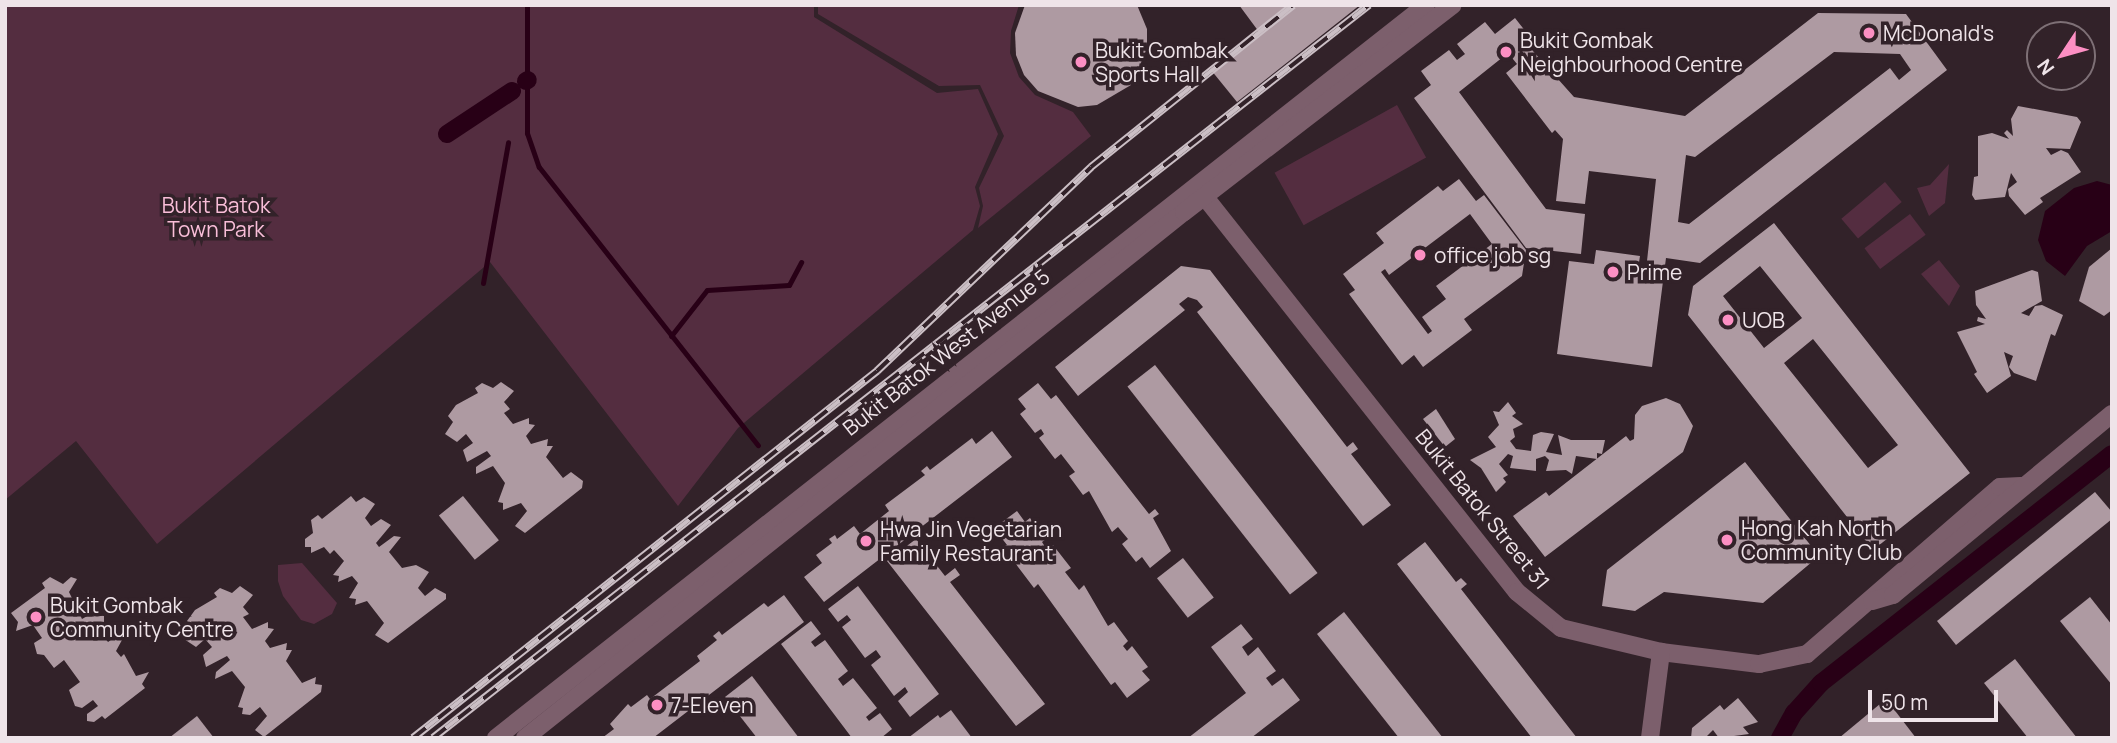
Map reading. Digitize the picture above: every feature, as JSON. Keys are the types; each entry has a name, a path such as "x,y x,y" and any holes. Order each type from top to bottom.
{"street":[{"name":"Bukit Batok West Avenue 5","path":"525,738 1426,5"},
{"name":"Bukit Batok West Avenue 5","path":"496,738 1200,190 1452,5"},
{"name":"Bukit Batok Street 31","path":"1200,190 1517,592 1561,628 1661,652 1759,664 1807,654 1872,601 1884,584 2000,486 2021,486 2112,414"},
{"path":"1650,738 1661,652"}],"green space":[{"name":"Bukit Batok Town Park","path":"5,5 814,5 814,17 937,93 978,89 998,134 975,187 980,206 973,230 738,428 678,506 490,262 157,544 76,441 5,500"},
{"path":"818,5 1019,5 1011,31 1010,53 1019,77 1035,95 1073,112 1091,136 978,228 983,206 979,188 1004,136 980,85 939,86 818,14"},
{"path":"1397,105 1426,157 1304,225 1275,173"},
{"path":"1949,164 1945,203 1929,216 1917,188 1930,185"},
{"path":"1885,182 1902,202 1858,239 1841,219"},
{"path":"1910,214 1926,235 1880,269 1864,248"},
{"path":"1939,260 1960,286 1949,306 1921,274"},
{"path":"302,563 337,603 332,614 314,624 301,620 283,596 278,581 278,565"}],"shaded area":[{"path":"2097,181 2112,185 2112,231 2087,246 2065,276 2046,261 2038,240 2045,211 2074,188"}],"building":[{"name":"Bukit Gombak Sports Hall","path":"1025,5 1137,5 1147,29 1147,49 1131,85 1097,105 1078,107 1038,91 1024,75 1016,55 1015,33"},
{"path":"1239,5 1360,5 1237,102 1211,70 1259,32"},
{"path":"1818,13 1906,14 1947,70 1700,263 1666,258 1652,367 1557,354 1569,261 1594,264 1596,250 1640,256 1638,269 1646,270 1656,179 1589,171 1585,204 1556,201 1563,139 1555,130 1552,133 1506,73 1517,64 1508,53 1459,92 1546,209 1585,214 1581,254 1526,248 1414,98 1431,85 1421,71 1449,50 1457,60 1465,54 1457,44 1485,22 1495,34 1515,18 1530,37 1524,41 1574,97 1685,116","holes":["1834,52 1900,54 1911,70 1899,80 1890,68 1689,224 1678,222 1686,155 1695,157"]},
{"path":"2018,106 2077,117 2081,122 2070,149 2046,148 2051,155 2061,150 2068,153 2081,172 2040,198 2043,202 2025,215 2009,196 2008,189 2017,182 2011,173 2005,197 1975,200 1972,195 1974,177 1978,176 1978,136 1992,133 2009,139 2004,133 2007,130 2013,136 2011,119"},
{"path":"1459,179 1476,201 1484,195 1526,250 1522,276 1464,319 1472,330 1423,367 1414,355 1402,365 1349,294 1355,290 1343,274 1384,243 1376,233 1438,186 1443,191","holes":["1470,214 1492,244 1436,286 1446,299 1422,317 1432,331 1428,334 1381,272 1385,269 1389,275"]},
{"path":"1774,223 1970,473 1873,550 1688,315 1693,286","holes":["1760,266 1802,318 1764,348 1723,296","1813,339 1898,445 1868,468 1784,363"]},
{"path":"2112,248 2112,310 2104,316 2079,301 2089,267"},
{"path":"1181,266 1210,270 1347,447 1353,442 1358,449 1351,454 1391,505 1363,526 1197,312 1203,307 1197,300 1188,297 1179,304 1185,310 1078,396 1055,367"},
{"path":"2032,270 2038,272 2042,301 2021,313 2029,316 2035,306 2042,305 2063,315 2055,336 2051,334 2036,381 2014,373 2009,367 2013,356 2004,352 2011,376 1987,393 1974,374 1977,372 1957,332 1985,324 1977,321 1978,317 1986,319 1976,305 1975,291"},
{"path":"1155,365 1318,573 1290,595 1127,387"},
{"path":"501,382 514,391 504,402 510,409 504,413 513,424 529,418 529,424 535,425 526,436 531,444 548,439 547,446 553,446 546,457 563,478 571,472 583,481 582,488 525,533 515,526 527,511 521,503 503,510 503,503 498,502 505,483 493,466 476,474 476,467 491,456 487,451 467,462 463,450 473,443 466,434 457,442 445,434 453,422 448,416 456,405 478,393 475,388 482,383 493,388"},
{"path":"1038,383 1051,399 1056,395 1149,514 1155,509 1159,514 1153,518 1171,551 1150,568 1142,557 1136,562 1122,544 1128,539 1118,527 1112,532 1089,491 1083,495 1069,476 1075,472 1061,454 1055,459 1039,438 1044,434 1041,429 1035,433 1020,414 1026,409 1018,399"},
{"path":"1666,398 1680,404 1693,426 1683,452 1545,557 1513,516 1546,492 1549,496 1626,436 1630,441 1634,439 1635,415 1642,406"},
{"path":"1508,402 1516,413 1512,416 1523,424 1513,429 1515,437 1510,441 1516,449 1531,451 1533,435 1541,432 1554,434 1546,452 1562,455 1558,435 1571,440 1605,440 1602,454 1597,453 1597,459 1576,456 1572,474 1566,470 1546,471 1549,460 1545,456 1536,459 1536,471 1510,468 1513,456 1508,454 1499,464 1508,475 1503,478 1506,482 1496,492 1481,468 1470,460 1496,447 1488,437 1499,425 1493,411 1499,412"},
{"path":"1436,409 1455,439 1445,447 1423,419"},
{"path":"992,431 1012,457 824,602 804,577 822,563 816,555 832,543 829,539 835,535 837,539 854,526 860,534 889,511 885,505 925,475 921,471 927,466 930,470 972,438 976,444"},
{"name":"Hong Kah North Community Club","path":"1745,462 1819,556 1763,603 1664,592 1635,611 1602,606 1607,570"},
{"path":"2095,492 2112,512 2112,519 1956,645 1937,621"},
{"path":"351,496 356,502 364,497 375,504 365,518 371,526 381,519 391,525 376,543 379,547 394,536 401,537 389,552 402,568 416,565 429,572 418,588 425,596 435,588 446,594 446,599 388,643 375,635 384,623 367,601 355,605 356,599 349,598 358,583 352,576 338,582 339,576 333,575 344,561 334,550 330,554 324,547 311,553 311,547 305,547 305,539 313,533 311,520 318,515 322,519"},
{"path":"463,496 499,540 475,560 439,516"},
{"path":"1017,511 1025,522 1030,518 1046,539 1042,542 1047,550 1053,545 1071,568 1065,572 1079,590 1084,585 1108,626 1114,622 1128,641 1123,646 1127,651 1132,646 1148,667 1142,671 1150,680 1127,698 1115,682 1111,685 1038,584 1034,588 1003,547 1007,545 994,528"},
{"path":"916,539 945,576 955,568 960,575 950,582 1045,704 1016,726 887,561"},
{"path":"1425,542 1456,582 1461,578 1467,584 1461,589 1577,738 1532,738 1397,564"},
{"path":"1183,558 1214,597 1188,618 1157,578"},
{"path":"50,577 63,584 71,577 77,579 69,592 82,619 89,615 104,616 104,624 97,628 108,642 115,637 122,640 116,651 121,657 124,654 136,676 149,672 142,684 145,688 105,719 102,716 94,722 87,721 87,714 98,706 93,700 82,708 75,706 69,690 80,682 64,660 54,668 44,655 37,654 34,643 42,638 33,625 16,631 18,622 11,613 45,588 42,583"},
{"path":"240,586 253,595 243,607 249,614 243,617 252,629 268,622 268,628 274,629 265,641 270,648 287,643 286,650 292,650 286,661 302,683 316,677 315,684 322,685 321,692 264,737 255,730 267,716 260,707 250,715 242,714 243,708 238,707 245,687 232,671 215,679 216,672 230,660 227,656 206,667 203,655 212,647 205,639 196,647 184,639 192,627 187,621 195,610 217,597 214,593 220,588 232,593"},
{"path":"858,586 939,694 910,717 898,701 908,692 905,687 894,696 871,665 881,657 876,650 865,658 842,627 851,620 847,615 838,622 828,609"},
{"path":"784,595 804,622 653,738 602,738 614,729 610,724 628,704 631,707 647,695 650,699 700,661 697,656 717,640 713,636 719,631 722,635 764,603 768,607"},
{"path":"2090,597 2112,625 2112,685 2060,621"},
{"path":"1344,612 1443,738 1399,738 1317,634"},
{"path":"811,621 821,634 811,642 815,647 825,640 848,671 838,679 843,686 853,678 877,708 866,717 869,721 880,713 892,729 881,738 852,738 781,644"},
{"path":"1241,624 1253,639 1242,647 1248,656 1258,647 1276,671 1266,678 1272,686 1283,678 1300,700 1251,738 1188,738 1246,693 1211,647"},
{"path":"2015,659 2077,738 2028,738 1984,683"},
{"path":"752,676 799,738 757,738 725,697"},
{"path":"1738,698 1758,722 1743,727 1749,734 1719,738 1713,730 1705,738 1691,738 1692,728 1720,705 1724,710"},
{"path":"1886,699 1916,738 1839,738"},
{"path":"951,710 972,738 908,738 938,715 940,718"},
{"path":"197,716 214,738 169,738"}],"waterway":[{"path":"527,5 527,133 539,167 758,445"},
{"path":"447,134 512,91"},
{"path":"483,283 508,142"},
{"path":"671,336 707,290 789,285 801,262"},
{"path":"1780,738 1794,713 1821,683 2112,454"}],"railway":[{"path":"413,738 877,371 1091,167 1293,5"},
{"path":"433,738 1369,5"}],"place":[{"name":"McDonald's","path":"1869,33"},
{"name":"Bukit Gombak Neighbourhood Centre","path":"1506,52"},
{"name":"Bukit Gombak Sports Hall","path":"1081,62"},
{"name":"office job sg","path":"1420,255"},
{"name":"Prime","path":"1613,272"},
{"name":"UOB","path":"1728,320"},
{"name":"Hong Kah North Community Club","path":"1727,540"},
{"name":"Hwa Jin Vegetarian Family Restaurant","path":"866,541"},
{"name":"Bukit Gombak Community Centre","path":"36,617"},
{"name":"7-Eleven","path":"657,705"}]}
